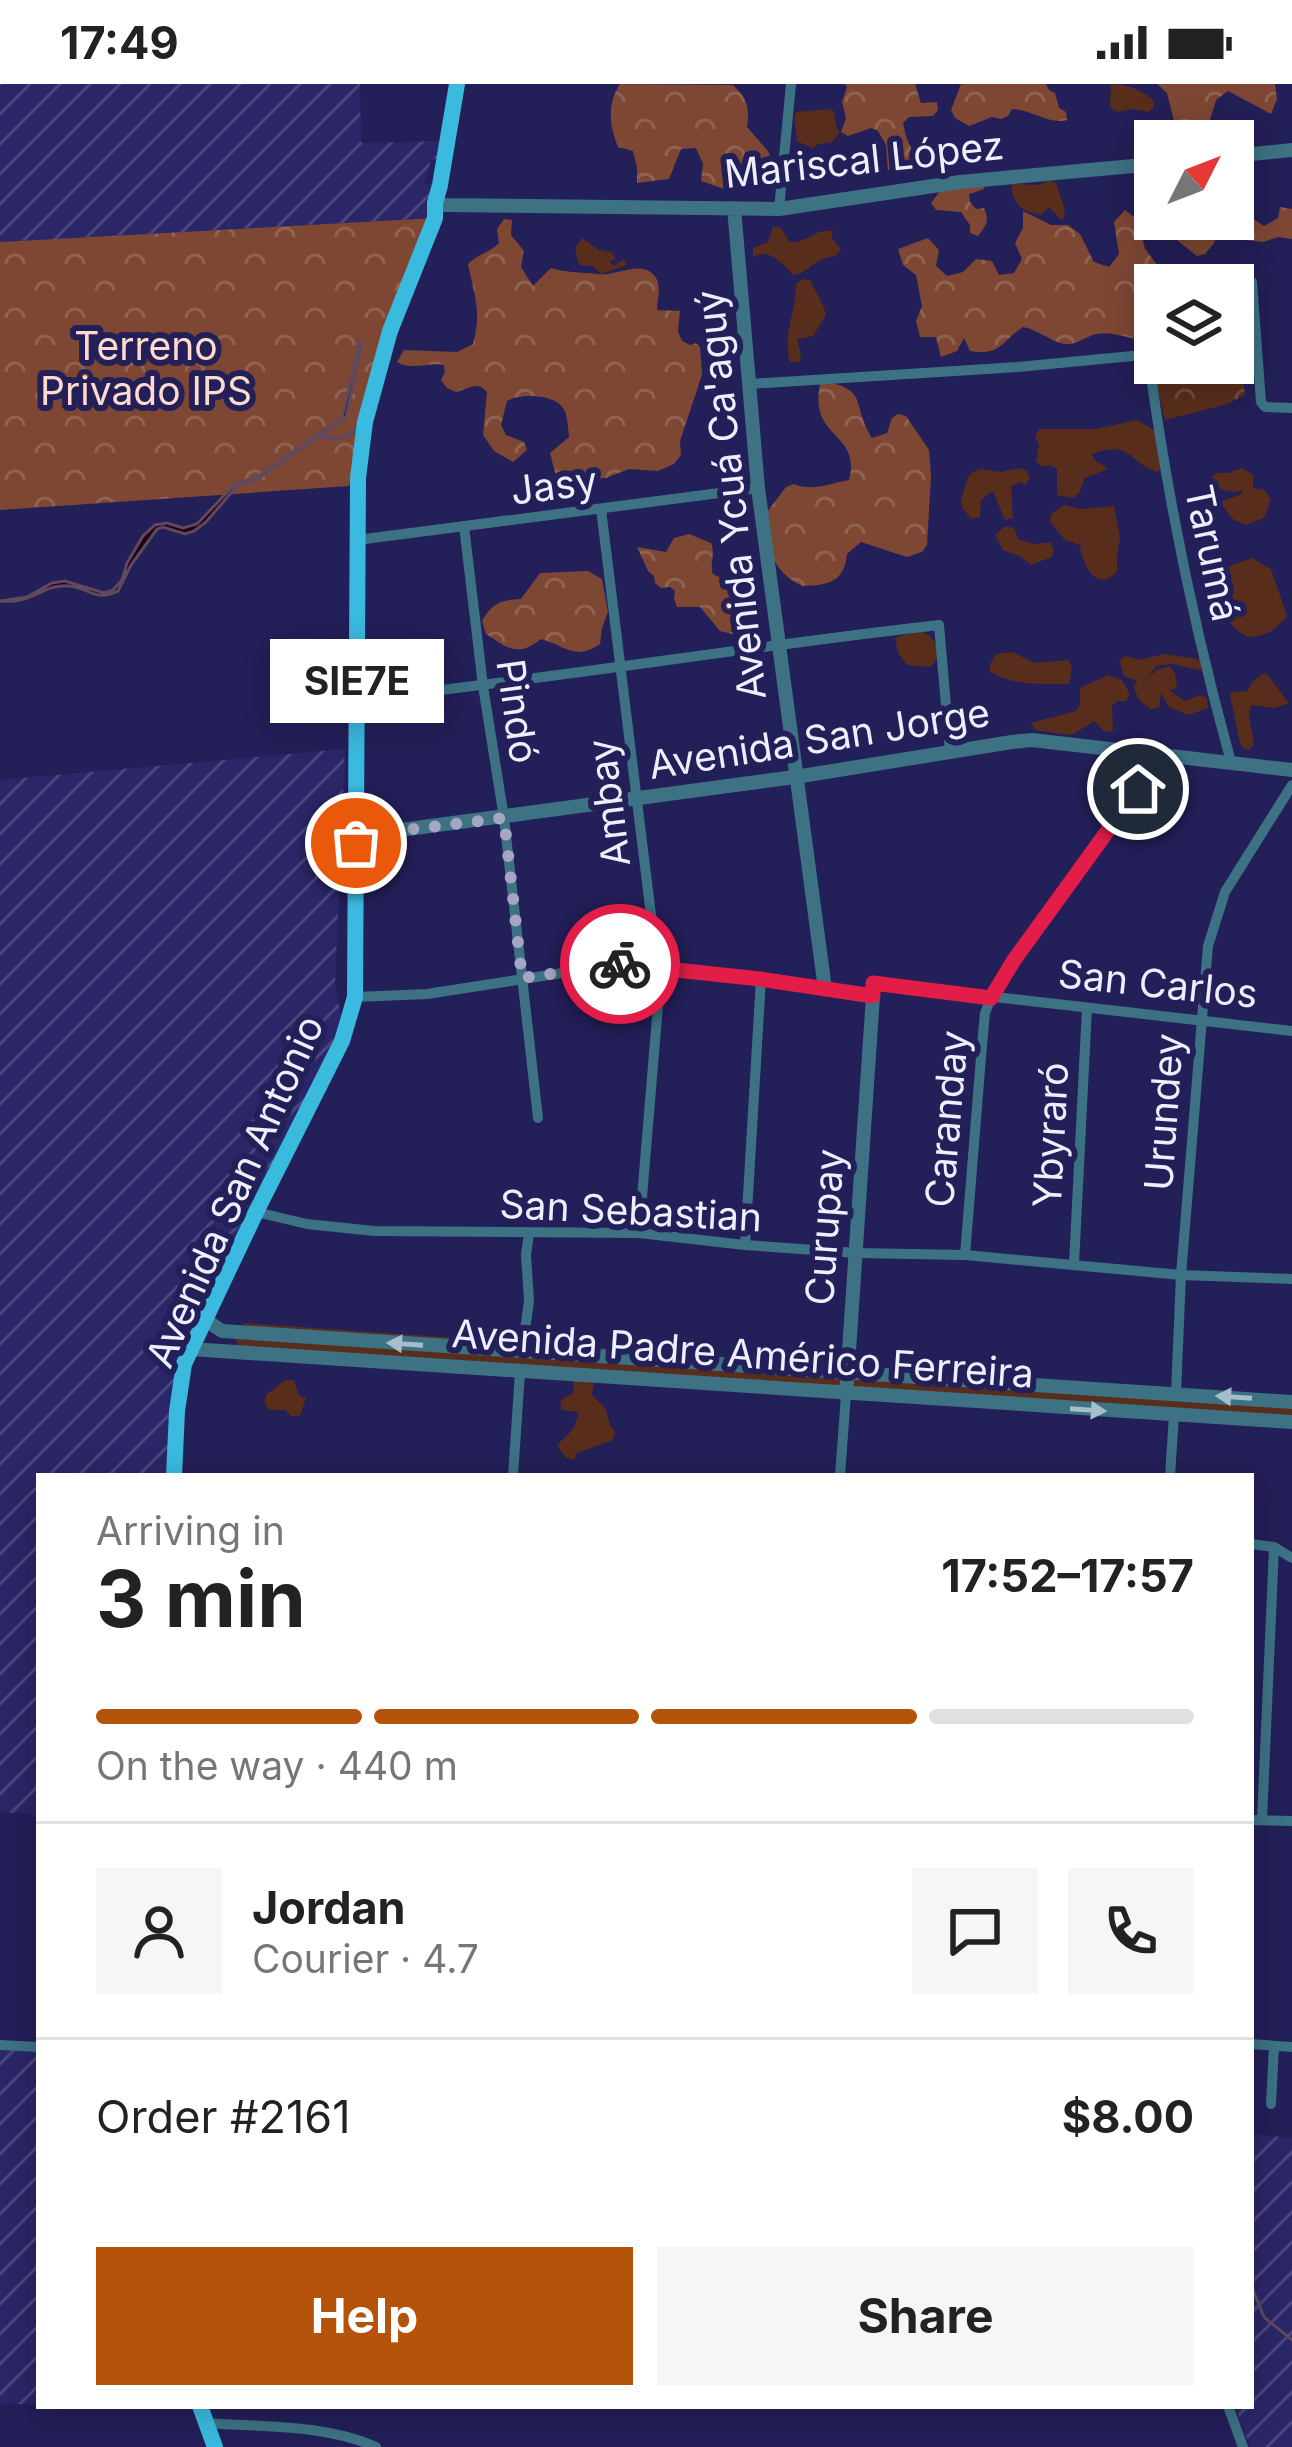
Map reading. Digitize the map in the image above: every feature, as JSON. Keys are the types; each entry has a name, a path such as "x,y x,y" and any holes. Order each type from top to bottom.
{"main road":[{"name":"Avenida San Antonio","path":"438,209 457,84"},
{"name":"Avenida San Antonio","path":"174,1473 178,1388 190,1349 342,1041 355,997 358,478 365,422 390,332 454,167 467,84"},
{"path":"203,2415 215,2447"}],"street":[{"path":"779,208 791,84"},
{"path":"1254,154 1292,151"},
{"name":"Mariscal López","path":"438,209 779,208 960,182 1134,166"},
{"name":"Avenida Ycuá Ca'aguý","path":"734,208 758,488 825,988"},
{"path":"1254,326 1262,405 1292,408"},
{"path":"750,384 1134,356"},
{"name":"Tarumá","path":"1155,384 1161,449 1193,610 1231,762"},
{"name":"Jasy","path":"356,540 758,488"},
{"name":"Ambay","path":"601,509 661,969 639,1233"},
{"name":"Pindó","path":"464,526 538,1118"},
{"path":"356,700 939,625 950,752"},
{"name":"Avenida San Jorge","path":"356,836 1032,740 1292,770"},
{"name":"Caranday","path":"965,1255 985,1013 1014,960 1161,755"},
{"name":"Urundey","path":"1176,1394 1180,1275 1208,946 1219,906 1292,785"},
{"name":"San Carlos","path":"355,997 428,994 620,964 1292,1031"},
{"path":"745,1245 760,979"},
{"name":"Curupay","path":"840,1473 873,989"},
{"name":"Ybyraró","path":"1074,1264 1087,1009"},
{"name":"San Sebastian","path":"256,1212 307,1224 374,1231 639,1233 745,1245 965,1255 1180,1275 1292,1279"},
{"path":"522,1352 529,1300 529,1233"},
{"path":"204,1318 222,1331 218,1349"},
{"name":"Avenida Padre Américo Ferreira","path":"222,1331 1292,1402"},
{"name":"Avenida Padre Américo Ferreira","path":"190,1349 1292,1423"},
{"path":"513,1473 520,1372"},
{"path":"1170,1473 1174,1415"},
{"path":"1254,1544 1274,1547 1292,1558"},
{"path":"1274,1547 1257,1820 1292,1821"},
{"path":"1254,2044 1292,2048"},
{"path":"0,2045 36,2047"},
{"path":"1271,2104 1274,2046"},
{"path":"1229,2409 1243,2447"},
{"path":"203,2415 314,2430 376,2447"}],"shaded area":[{"path":"0,84 360,84 361,143 443,141 424,184 433,182 435,218 0,242"},
{"path":"360,342 346,417 320,435 342,436 359,425 351,434 347,437 336,439 318,437 256,480 237,486 194,531 157,529 118,591 97,595 60,586 21,600 0,601 27,597 65,581 104,593 113,590 143,536 155,525 183,528 197,524 235,484 255,478 342,418"},
{"path":"345,749 335,983 342,1022 196,1323 172,1473 36,1473 36,1815 0,1812 0,780"},
{"path":"0,2048 36,2049 36,2405 0,2403"},
{"path":"1254,2134 1292,2138 1292,2447 1250,2447 1236,2409 1254,2409"}],"green space":[{"path":"620,84 733,85 746,104 747,127 768,151 778,180 733,192 701,181 703,164 696,148 681,149 669,179 637,183 633,151 618,147 611,123"},
{"path":"845,84 915,84 921,103 937,102 933,116 909,117 903,123 911,147 927,162 912,169 888,170 886,145 878,131 871,128 848,136 841,132 846,118"},
{"path":"961,84 1046,84 1067,120 1012,109 1001,119 992,117 969,126 951,110"},
{"path":"1111,84 1144,93 1153,100 1154,108 1117,112 1110,107"},
{"path":"1157,84 1275,84 1277,99 1271,114 1228,91 1216,100 1210,120 1174,120 1167,93"},
{"path":"834,111 840,133 832,142 814,149 797,141 794,115"},
{"path":"1050,180 1057,184 1064,219 1049,207 1041,215 1024,210 1012,194 1013,184 1039,185"},
{"path":"985,184 984,189 969,194 970,202 976,209 984,208 987,216 978,236 970,233 961,212 936,210 931,203 941,190"},
{"path":"1280,207 1292,209 1292,239 1263,242 1246,240 1254,240 1254,219 1264,226 1278,218"},
{"path":"1125,210 1134,217 1134,240 1143,240 1157,264 1134,264 1134,339 1103,333 1063,344 1023,327 995,350 970,351 964,338 957,351 941,357 936,337 920,337 916,321 922,306 916,275 903,265 898,249 928,238 939,250 936,266 947,276 963,272 976,259 992,261 999,275 1014,273 1022,259 1015,243 1023,228 1023,211 1051,225 1068,225 1080,234 1094,262 1109,267 1119,254 1114,222"},
{"name":"Terreno Privado IPS","path":"435,218 386,329 349,486 0,510 0,242"},
{"path":"504,219 512,220 511,235 524,251 521,267 533,286 551,268 604,274 647,270 658,282 657,310 680,311 678,331 682,341 700,347 702,375 680,441 681,455 674,464 658,471 629,469 606,478 584,479 567,493 560,492 550,453 569,437 566,414 559,403 536,396 507,401 501,425 506,435 524,442 527,450 513,462 494,451 483,435 487,392 483,388 456,392 441,380 444,365 397,362 404,350 457,352 473,344 477,312 468,264 499,243 497,229"},
{"path":"773,226 781,228 789,242 833,231 831,237 841,249 836,256 793,275 770,255 753,257 753,248 768,242"},
{"path":"582,238 611,252 616,259 611,264 624,259 627,265 601,274 592,266 579,265 575,248"},
{"path":"1177,240 1215,240 1205,254 1197,256"},
{"path":"810,280 826,315 813,336 797,339 799,362 790,362 788,333 796,284"},
{"path":"821,380 853,394 872,438 887,433 898,414 906,416 929,450 927,545 907,557 861,542 847,554 838,577 802,586 777,564 767,512 786,487 849,480 848,452 821,414"},
{"path":"1156,384 1244,384 1245,395 1227,404 1165,420"},
{"path":"1137,420 1154,430 1163,466 1158,472 1123,451 1105,450 1092,454 1108,469 1085,478 1073,498 1057,495 1057,469 1036,461 1039,429 1096,429"},
{"path":"1021,468 1030,478 1025,485 1011,486 1013,518 1005,520 993,491 981,500 980,517 972,519 962,508 973,472"},
{"path":"1242,468 1253,475 1253,488 1264,490 1271,499 1264,518 1245,525 1221,504 1242,491 1224,490 1211,479 1216,473"},
{"path":"1064,505 1081,509 1114,506 1120,538 1117,571 1110,578 1092,574 1080,545 1065,540 1050,522 1051,514"},
{"path":"1005,526 1014,528 1018,539 1050,542 1052,557 1031,565 1003,550 995,535"},
{"path":"689,534 711,543 713,574 738,599 741,616 736,635 720,631 700,607 677,607 675,591 655,583 637,547 666,552 674,538"},
{"path":"1252,558 1271,569 1287,616 1270,632 1247,637 1224,616 1216,590 1221,569"},
{"path":"588,571 602,579 608,612 600,644 577,652 541,639 519,649 486,634 482,621 493,606 521,599 540,573"},
{"path":"919,630 937,646 930,667 907,665 898,653 895,638"},
{"path":"1012,652 1035,663 1068,660 1072,667 1069,684 1019,682 990,672 996,654"},
{"path":"1164,654 1205,660 1203,671 1172,664 1156,666 1148,678 1169,666 1177,685 1169,690 1185,701 1200,695 1207,698 1208,708 1188,715 1169,707 1161,693 1159,707 1151,709 1139,700 1133,685 1138,681 1124,676 1119,661 1125,656 1140,660"},
{"path":"1263,674 1289,703 1275,708 1251,705 1254,744 1244,749 1230,695 1247,691"},
{"path":"1108,675 1122,680 1130,694 1126,701 1112,706 1113,731 1105,732 1094,721 1074,734 1035,730 1031,723 1076,711 1080,688"},
{"path":"244,1323 837,1365 843,1371 841,1388 592,1380 591,1394 606,1409 615,1432 613,1440 577,1453 574,1460 566,1458 557,1445 577,1418 578,1412 562,1410 560,1401 574,1392 573,1376 242,1350 235,1334"},
{"path":"846,1379 1292,1399 1292,1420 852,1391"},
{"path":"286,1380 294,1380 299,1395 306,1398 300,1416 269,1410 264,1402"}],"waterway":[{"path":"1254,2292 1264,2317 1292,2340"}],"way so far":[{"path":"356,843 356,836 504,818 522,978 620,964"}],"place":[{"name":"SIE7E","path":"356,843"}],"route":[{"path":"620,964 873,996 873,983 991,998 1138,789"}]}
